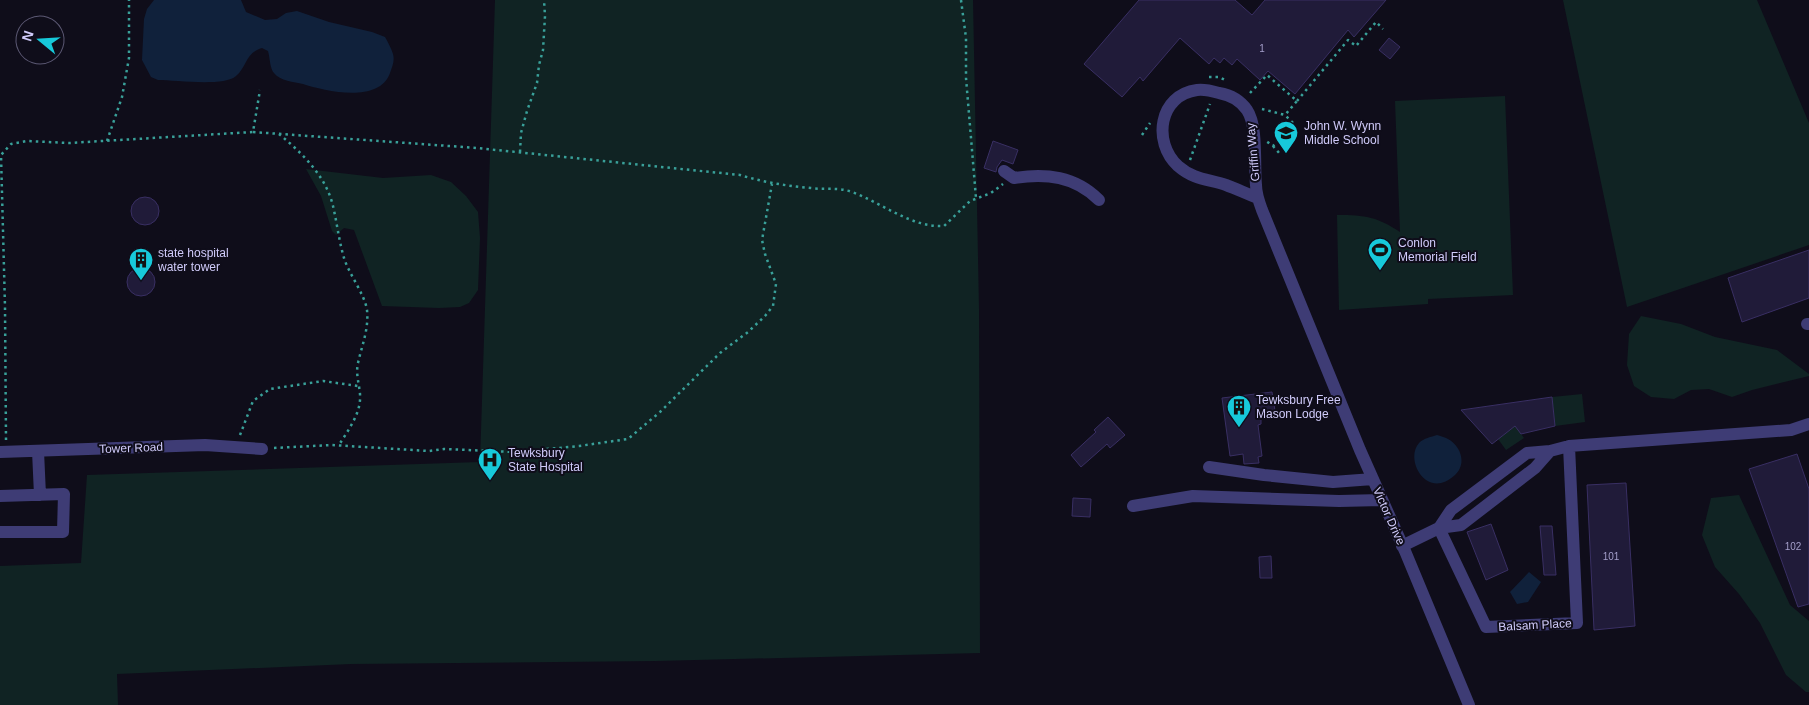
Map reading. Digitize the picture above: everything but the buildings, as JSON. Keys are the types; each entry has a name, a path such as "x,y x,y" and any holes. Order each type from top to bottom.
{"street":[{"name":"Griffin Way","path":"1258,198 1224,184 1201,180 1178,166 1165,151 1161,129 1168,108 1179,97 1196,90 1228,94 1238,100 1248,112 1254,131 1258,198 1309,327"},
{"path":"1009,175 1066,179 1088,190 1099,200"},
{"name":"Victor Drive","path":"1309,327 1469,705"},
{"path":"1402,546 1439,528 1451,510 1527,453 1550,451 1569,446 1791,430 1809,424"},
{"name":"Tower Road","path":"3,452 205,445 262,449"},
{"name":"Balsam Place","path":"1439,528 1486,627 1577,623 1569,446"},
{"path":"38,451 40,495"},
{"path":"1209,467 1333,482 1373,479"},
{"path":"0,496 64,494 63,532 0,532"},
{"path":"1133,506 1193,496 1339,501 1382,500"}],"path":[{"path":"107,141 122,97 129,58 129,0"},
{"path":"520,152 521,133 539,74 539,64 543,50 544,0"},
{"path":"961,0 966,38 966,78 976,198"},
{"path":"1285,114 1348,40 1356,46 1376,22 1384,29"},
{"path":"1250,93 1267,75 1298,101"},
{"path":"1186,171 1219,77"},
{"path":"252,132 260,90"},
{"path":"3,452 5,307 0,155 11,144 27,141 69,143 252,132 520,152 740,175 772,184 816,189 833,188 851,192 893,212 928,225 936,226 944,226 970,201 991,193 1009,175"},
{"path":"279,134 302,155 322,178 329,190 344,259 367,309 366,334 358,363 360,400 357,411 340,445"},
{"path":"1273,146 1280,154"},
{"path":"262,449 340,445 429,451 516,452 628,439 660,412 720,354 748,332 773,306 776,284 762,240 772,184"},
{"path":"233,448 253,401 270,389 323,381 358,386"}],"green space":[{"name":"Tewksbury State Hospital","path":"495,0 973,0 979,309 980,653 656,661 351,664 117,674 118,705 0,705 0,566 81,563 87,475 480,462"},
{"path":"1563,0 1757,0 1809,123 1809,245 1627,307"},
{"path":"1505,96 1513,295 1428,299 1428,304 1339,310 1337,215 1371,218 1385,223 1400,232 1395,101"},
{"path":"306,169 383,178 431,175 451,182 466,196 478,212 480,238 478,290 469,303 460,307 439,308 382,306 354,230 344,228 336,235 332,231 321,196"},
{"path":"1641,316 1681,324 1715,337 1777,350 1809,374 1809,376 1732,397 1709,389 1691,390 1674,399 1651,397 1634,386 1627,365 1629,334"},
{"path":"1582,394 1585,422 1555,426 1552,397"},
{"path":"1515,426 1524,438 1506,450 1498,439"},
{"path":"1739,495 1790,605 1809,621 1809,692 1806,692 1786,675 1760,623 1739,594 1715,567 1702,535 1711,498"}],"water":[{"path":"154,0 241,0 246,12 265,20 277,19 286,13 297,11 385,37 393,54 393,64 384,83 375,89 351,93 324,90 277,76 271,66 268,51 262,48 252,53 240,72 230,79 211,82 158,80 151,77 142,60 144,19 147,9"},
{"path":"1437,435 1453,442 1461,456 1461,466 1455,475 1445,482 1435,483 1427,481 1421,475 1414,459 1415,450 1419,443"},
{"path":"1529,572 1541,582 1528,602 1517,604 1510,592"}],"place":[{"name":"John W. Wynn Middle School","path":"1286,154"},
{"name":"Conlon Memorial Field","path":"1380,271"},
{"name":"state hospital water tower","path":"141,281"},
{"name":"Tewksbury Free Mason Lodge","path":"1239,428"},
{"name":"Tewksbury State Hospital","path":"490,481"}]}
